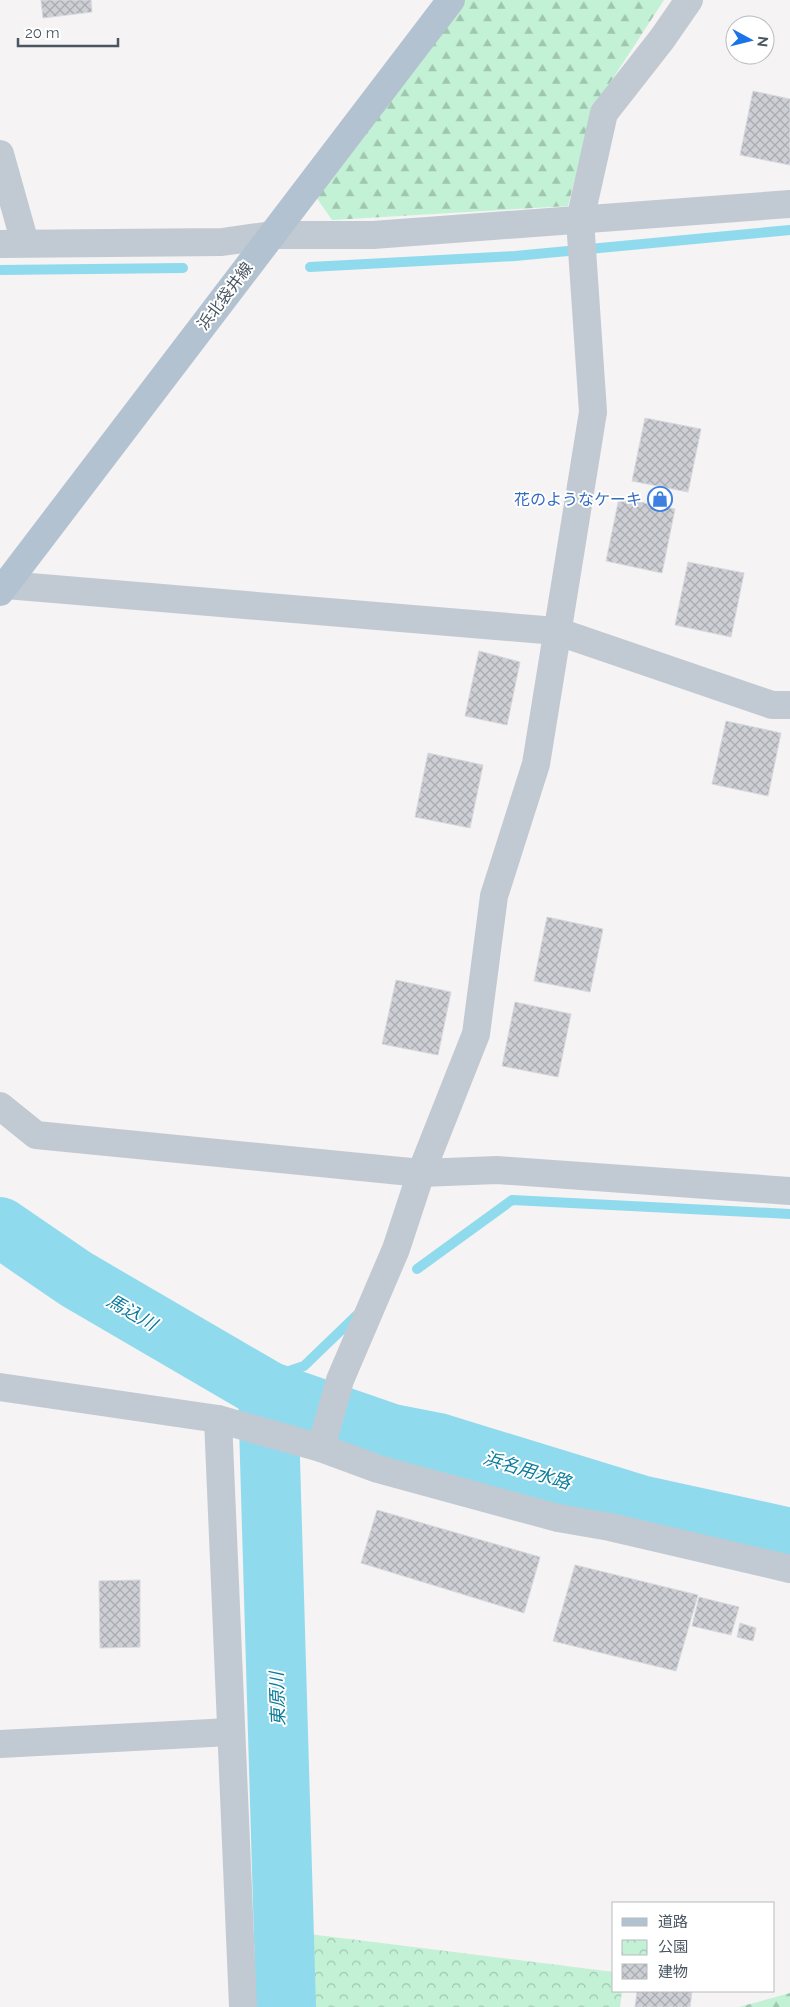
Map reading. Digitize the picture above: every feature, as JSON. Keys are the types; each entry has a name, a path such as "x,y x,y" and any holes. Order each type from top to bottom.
{"main road":[{"name":"浜北袋井線","path":"3,588 451,0"}],"street":[{"path":"324,1436 340,1380 396,1250 421,1173 476,1034 494,896 536,764 556,631 593,412 581,239 604,113 662,39 689,0"},
{"path":"0,154 13,243 222,242 272,235 581,239 790,204"},
{"path":"3,588 556,631 772,705 790,705"},
{"path":"0,1106 36,1135 421,1173 497,1170 790,1192"},
{"path":"0,1387 324,1436 378,1468 558,1518 610,1527 790,1569"},
{"path":"218,1419 243,2007"},
{"path":"0,1744 230,1732"}],"green space":[{"path":"451,0 664,0 593,109 568,206 332,220 309,187"},
{"path":"309,1934 612,1972 612,1992 622,1992 620,2007 311,2007"},
{"path":"790,1993 790,2007 739,2007"}],"building":[{"path":"41,0 91,0 92,12 43,18"},
{"path":"753,91 790,99 790,165 740,155"},
{"path":"645,418 701,429 688,492 632,481"},
{"path":"619,498 675,509 662,573 606,561"},
{"path":"688,562 744,573 731,637 675,625"},
{"path":"479,651 520,662 507,725 465,716"},
{"path":"726,721 781,733 768,796 712,784"},
{"path":"428,753 483,765 470,828 415,817"},
{"path":"547,917 603,929 590,992 534,981"},
{"path":"396,980 451,992 438,1055 382,1044"},
{"path":"515,1002 571,1014 558,1077 502,1066"},
{"path":"377,1510 540,1557 524,1613 361,1563"},
{"path":"575,1565 698,1595 676,1671 553,1641"},
{"path":"140,1580 140,1647 100,1648 99,1581"},
{"path":"699,1597 739,1607 731,1635 692,1626"},
{"path":"740,1623 756,1628 753,1641 737,1637"},
{"path":"637,1992 692,1992 690,2007 635,2007"}],"waterway":[{"path":"310,267 515,256 790,230"},
{"path":"0,270 183,268"},
{"path":"417,1269 512,1200 790,1214"},
{"name":"浜名用水路","path":"0,1227 76,1279 268,1391 392,1434 438,1443 640,1505 790,1538"},
{"path":"268,1391 274,1376 304,1366 359,1313"},
{"name":"東原川","path":"268,1391 286,2007"}],"place":[{"name":"花のようなケーキ","path":"660,499"}],"water label":[{"name":"馬込川","path":"132,1312"}]}
